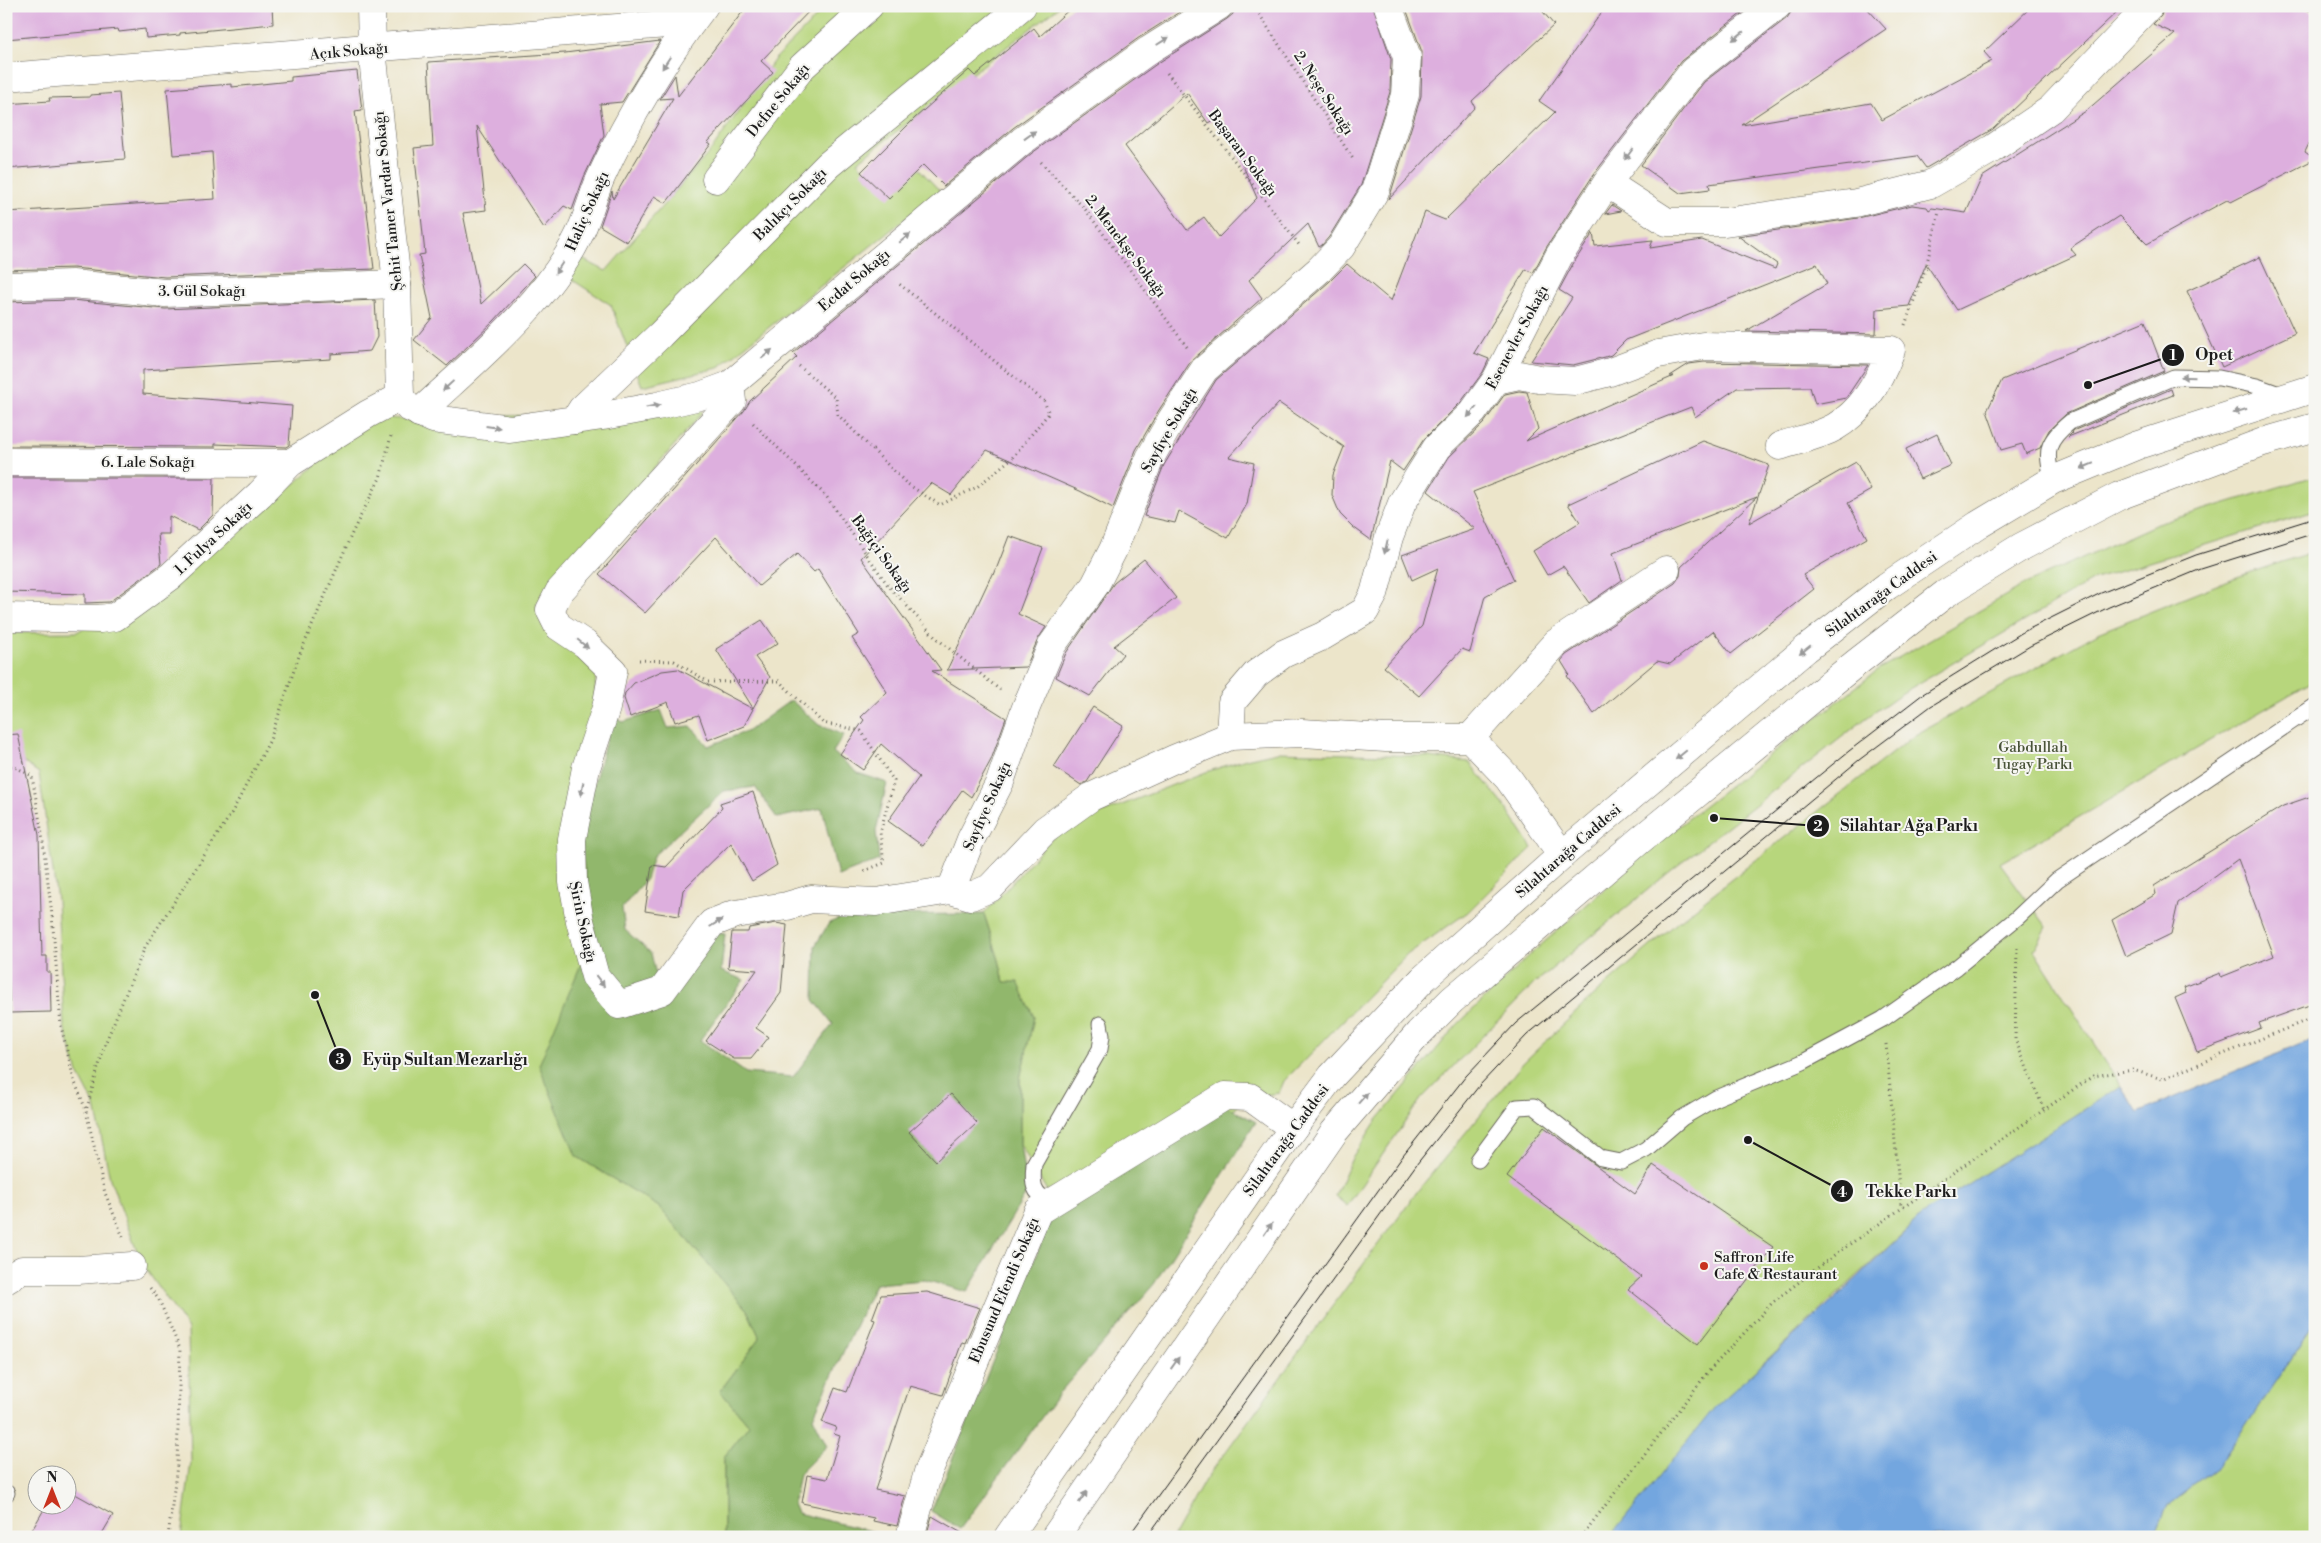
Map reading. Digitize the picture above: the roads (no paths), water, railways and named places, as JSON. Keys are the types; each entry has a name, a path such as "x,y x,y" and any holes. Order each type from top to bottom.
{"street":[{"name":"Şehit Tamer Vardar Sokağı","path":"371,6 372,49 409,405"},
{"name":"Defne Sokağı","path":"716,178 802,67 869,6"},
{"name":"Balıkçı Sokağı","path":"575,420 582,409 660,335 828,165 1022,6"},
{"name":"Ecdat Sokağı","path":"550,610 560,592 731,393 777,346 1022,141 1149,50 1219,6"},
{"name":"Sayfiye Sokağı","path":"951,890 971,839 1000,782 1025,710 1052,645 1095,584 1113,550 1150,458 1172,419 1204,370 1319,270 1341,247 1374,191 1405,95 1407,57 1388,6"},
{"name":"Esenevler Sokağı","path":"1230,736 1232,702 1256,674 1283,654 1331,632 1365,611 1374,594 1389,537 1402,502 1437,447 1473,412 1496,380 1559,256 1607,183 1693,71 1777,6"},
{"path":"1607,183 1667,222 1725,222 1856,203 1932,184 1992,149 2051,109 2149,6"},
{"name":"Açık Sokağı","path":"6,77 372,49 698,14"},
{"name":"Haliç Sokağı","path":"409,405 514,322 552,279 578,239 602,175 637,109 698,14"},
{"name":"3. Gül Sokağı","path":"6,286 72,284 165,293 397,284"},
{"path":"1496,380 1519,375 1539,379 1575,381 1610,372 1658,354 1703,346 1891,350 1883,374 1860,408 1835,427 1780,446"},
{"name":"Silahtarağa Caddesi","path":"1008,1537 1293,1128 1332,1076 1423,979 1562,855 1806,648 1880,592 1978,525 2052,480 2138,445 2315,388"},
{"path":"409,405 433,420 510,429 575,420 700,396 731,393"},
{"name":"1. Fulya Sokağı","path":"6,618 100,619 115,616 132,607 171,576 260,494 290,463 368,414 409,405"},
{"path":"1056,1537 1334,1132 1420,1033 1452,1000 1632,848 1856,664 1945,594 2021,547 2119,496 2263,442 2315,427"},
{"name":"6. Lale Sokağı","path":"6,462 290,463"},
{"path":"1470,738 1556,643 1666,570"},
{"name":"Şirin Sokağı","path":"550,610 558,626 585,644 613,671 606,708 586,768 572,839 572,856 573,882 580,921 595,976 619,1004 662,991 712,923 735,914 787,906 811,899 876,902 951,890"},
{"path":"951,890 971,896 990,888 1044,830 1091,797 1230,736 1302,733 1386,738 1470,738 1508,778 1562,855"},
{"name":"Ebusuud Efendi Sokağı","path":"910,1537 928,1472 1038,1211 1225,1096 1250,1097 1293,1128"},
{"path":"6,1280 22,1270 78,1270 132,1266"}],"lane":[{"path":"2052,480 2047,460 2051,441 2056,433 2070,422 2174,377 2218,378 2257,386 2286,396"},
{"path":"1478,1160 1517,1107 1534,1106 1602,1158 1621,1162 1646,1149 1682,1118 1716,1098 1803,1062 1883,1020 1957,967 2018,917 2057,880 2315,706"},
{"path":"1051,1202 1041,1198 1034,1189 1032,1177 1034,1164 1100,1049 1102,1036 1100,1024"}],"water":[{"path":"2315,1038 2315,1323 2218,1466 2167,1506 2154,1537 1610,1537 1715,1407 1836,1298 1928,1210 2121,1086 2138,1113"}],"tram line":[{"path":"1128,1537 1403,1156 1466,1076 1516,1023 1849,751 1923,694 2023,632 2101,593 2196,555 2315,518"},
{"path":"1147,1537 1416,1165 1479,1086 1527,1035 1859,760 1931,706 2030,646 2109,607 2201,569 2315,533"}],"place":[{"name":"Opet","path":"2088,385"},
{"name":"Silahtar Ağa Parkı","path":"1714,818"},
{"name":"Eyüp Sultan Mezarlığı","path":"315,995"},
{"name":"Tekke Parkı","path":"1748,1140"},
{"name":"Saffron Life Cafe & Restaurant","path":"1704,1266"}],"park label":[{"name":"Gabdullah Tugay Parkı","path":"2033,756"}]}
